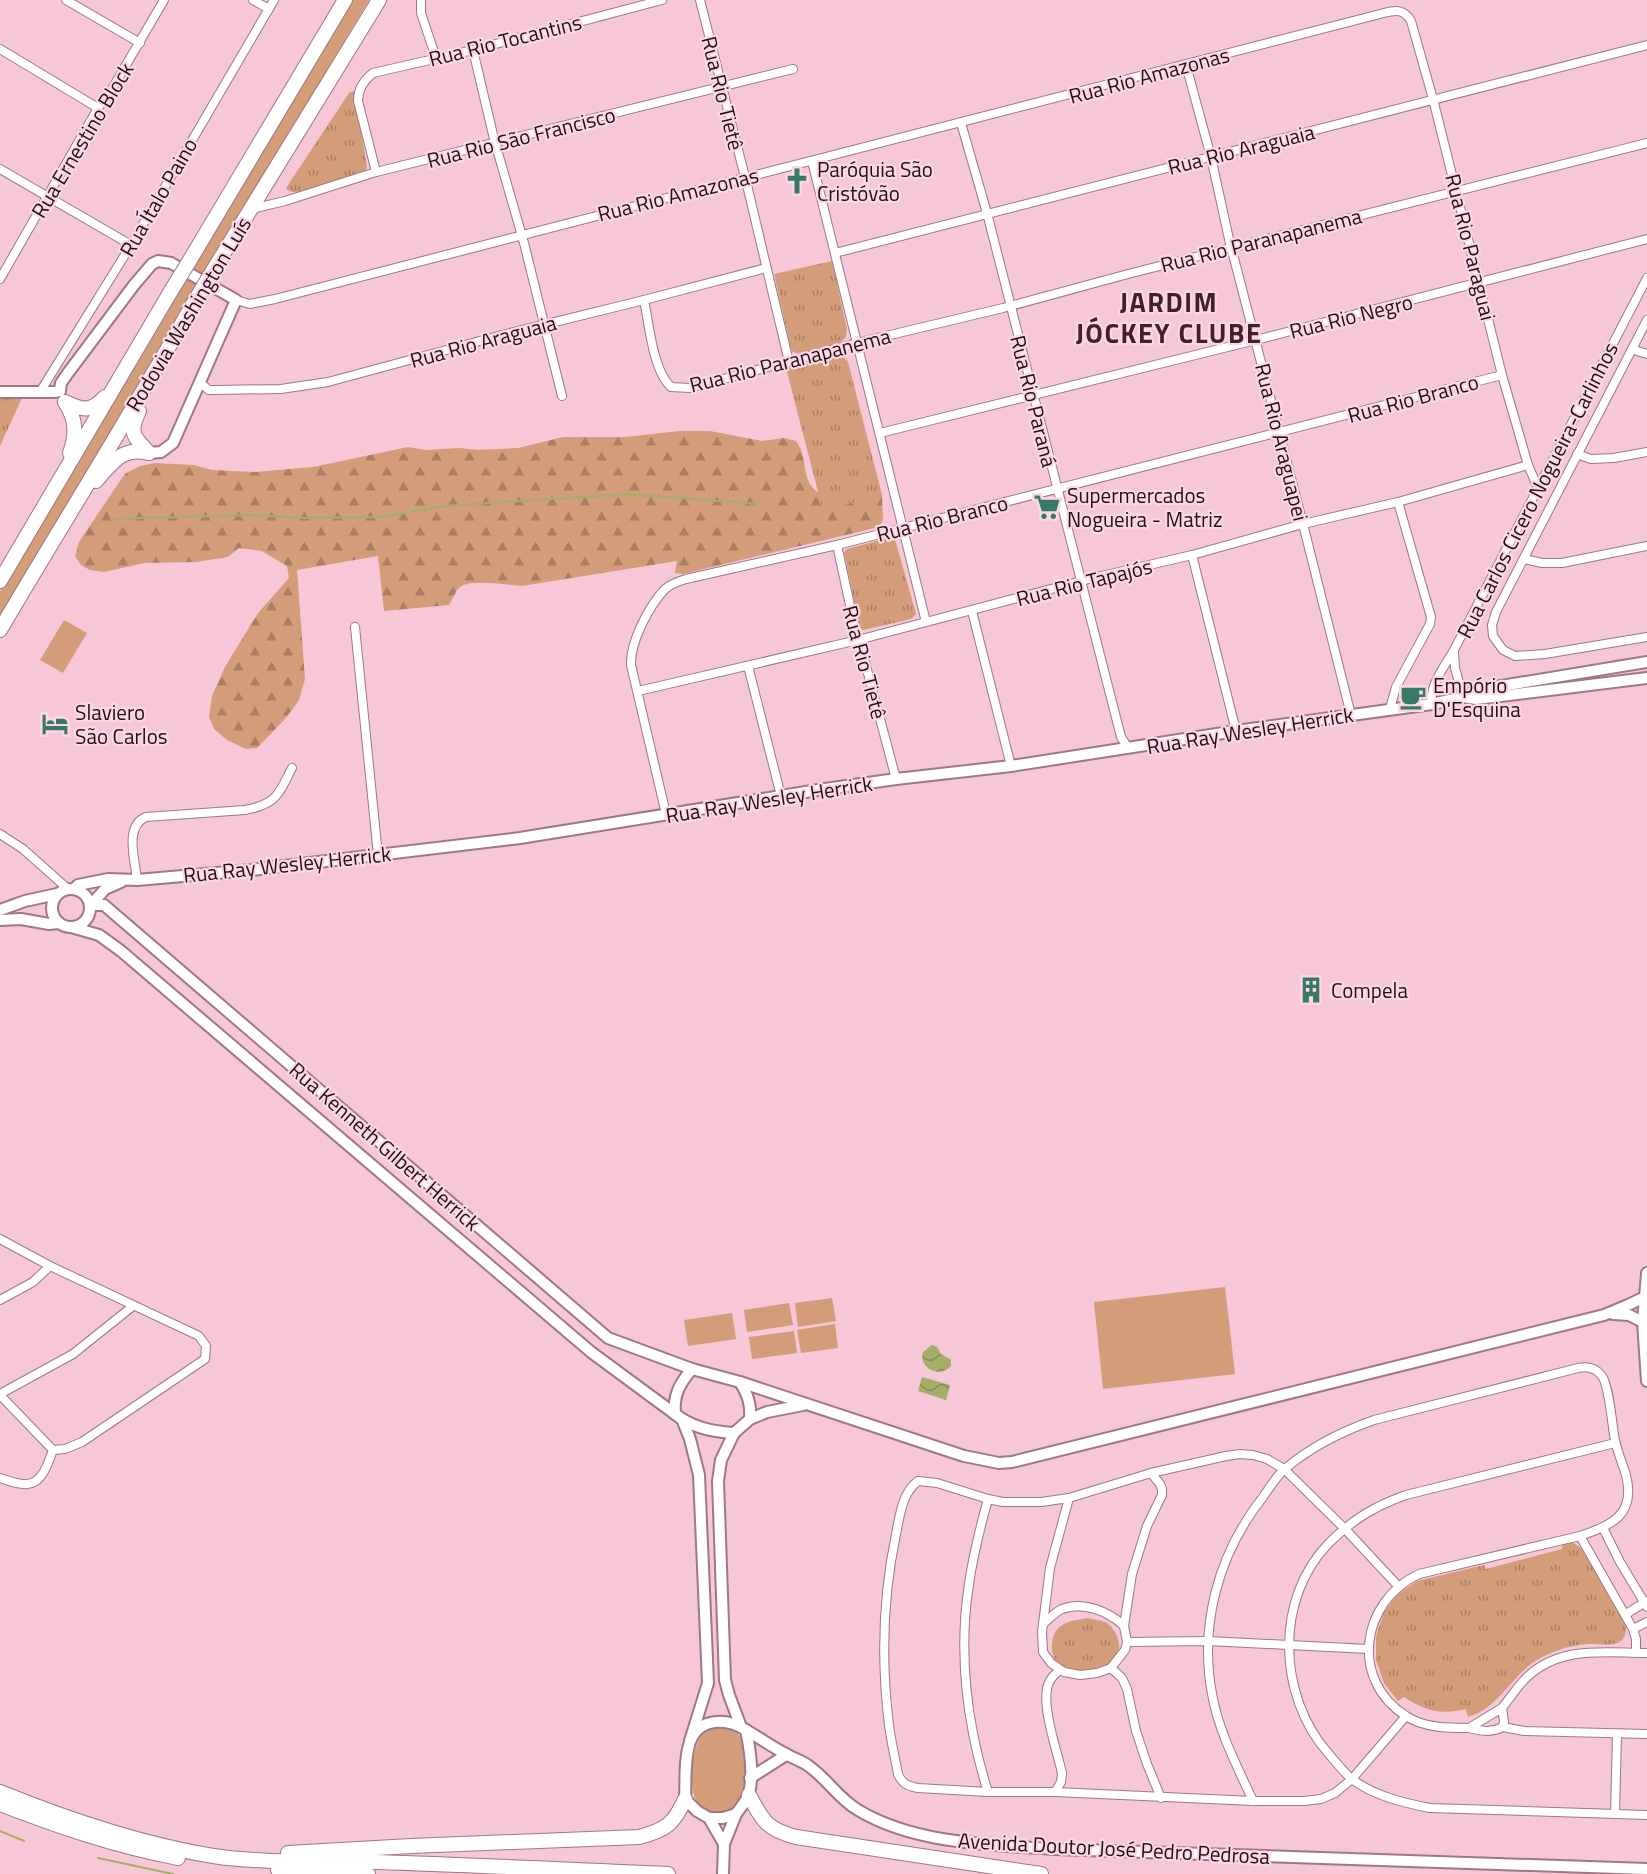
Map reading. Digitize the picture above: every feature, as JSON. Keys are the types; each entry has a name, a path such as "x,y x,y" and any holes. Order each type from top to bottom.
{"highway":[{"name":"Rodovia Washington Luís","path":"0,581 345,0"},
{"name":"Rodovia Washington Luís","path":"0,630 156,371 212,272 379,0"},
{"path":"62,396 82,409 95,407 104,398 131,358"},
{"path":"149,453 133,435 133,426 156,371"},
{"path":"48,501 74,441 74,418 62,396"},
{"path":"72,507 118,457 132,452 149,453"},
{"path":"0,1792 80,1822 166,1846 238,1859 668,1874"},
{"path":"749,1795 767,1825 778,1832 796,1837 1041,1874"},
{"path":"211,1855 639,1837 662,1830 669,1825 678,1815 685,1799"},
{"path":"0,1804 90,1837 211,1865 297,1872 368,1874"}],"street":[{"path":"66,0 140,43"},
{"name":"Rua Ernestino Block","path":"0,279 98,108 112,89 164,0"},
{"path":"253,0 268,9"},
{"name":"Rua Ítalo Paino","path":"40,392 131,245 274,0"},
{"path":"420,0 421,13 436,58"},
{"name":"Rua Rio Tocantins","path":"376,172 361,118 358,95 363,82 373,73 473,50 662,0"},
{"name":"Rua Rio Tietê","path":"700,0 789,362"},
{"name":"Rua Rio Amazonas","path":"236,300 250,304 275,299 745,176 961,123 1384,13 1400,11"},
{"name":"Rua Rio Paraguai","path":"1400,11 1407,14 1411,21 1503,375 1528,465 1538,488"},
{"name":"Rua Rio Araguaia","path":"834,253 1647,45"},
{"path":"0,49 98,108"},
{"path":"473,50 562,396"},
{"name":"Rua Rio Araguapei","path":"1186,65 1351,715"},
{"name":"Rua Rio São Francisco","path":"250,210 376,172 793,69"},
{"name":"Rua Rio Paraná","path":"961,123 987,213 1121,737 1128,748"},
{"name":"Rua Rio Paranapanema","path":"644,300 656,358 663,377 671,387 690,388 1647,143"},
{"path":"812,161 926,622"},
{"path":"0,169 131,245"},
{"name":"Rua Rio Negro","path":"880,433 1256,340 1647,239"},
{"path":"0,392 40,392 62,396 61,383 134,285 152,264 164,261 171,263 236,300 173,443 161,452 149,453"},
{"name":"Rua Rio Araguaia","path":"200,383 209,390 304,387 766,268"},
{"name":"Rua Carlos Cicero Nogueira-Carlinhos","path":"1432,704 1431,695 1434,686 1647,278"},
{"path":"1647,320 1496,612 1492,625 1493,636 1503,650 1515,656 1647,637"},
{"path":"1633,347 1647,354"},
{"name":"Rua Rio Branco","path":"666,814 631,665 631,653 651,610 666,588 686,579 837,545 1503,375"},
{"path":"1577,454 1591,459 1614,458 1647,452"},
{"name":"Rua Rio Tapajós","path":"638,691 858,640 1192,555 1304,524 1398,502 1528,465"},
{"path":"1390,709 1396,687 1430,624 1431,617 1398,502"},
{"name":"Rua Rio Tietê","path":"837,545 858,640 896,779"},
{"path":"1524,559 1542,563 1562,563 1647,546"},
{"path":"1192,555 1236,731"},
{"path":"972,611 1011,766"},
{"path":"355,627 378,855"},
{"path":"1454,650 1455,668 1463,697"},
{"name":"Rua Ray Wesley Herrick","path":"0,910 78,885 108,879 133,880 251,870 520,838 896,779 1011,766 1236,731 1432,704 1463,697 1477,690 1647,662"},
{"path":"748,666 781,796"},
{"name":"Rua Ray Wesley Herrick","path":"1463,697 1476,699 1647,678"},
{"path":"71,927 84,922 91,905 105,889 133,880 133,836 139,820 146,817 261,807 270,803 278,794 292,768"},
{"path":"0,834 23,849 66,890 81,891 87,896 91,905"},
{"path":"59,923 54,918 52,906 66,890"},
{"name":"Rua Kenneth Gilbert Herrick","path":"91,905 104,905 608,1338 692,1370"},
{"path":"0,920 21,919 49,924 59,923 99,934 583,1345 678,1417 719,1432 734,1433"},
{"path":"0,1239 50,1266 199,1336 206,1346 205,1359 82,1442 65,1449 53,1450"},
{"path":"0,1300 33,1282 50,1266"},
{"path":"1647,1273 1645,1296 1647,1381"},
{"path":"736,1814 723,1818 709,1818 697,1811 685,1799 686,1764 690,1741 708,1683 699,1475 690,1439 674,1404 681,1383 692,1370 740,1382 964,1456 999,1463 1012,1462 1604,1315 1645,1296"},
{"path":"53,1450 0,1394 73,1354 133,1306"},
{"path":"1604,1315 1629,1315 1645,1322"},
{"path":"1253,1801 1222,1732 1213,1700 1208,1641 1216,1587 1229,1550 1248,1516 1284,1469 1324,1442 1351,1428 1374,1420 1582,1368 1596,1370 1605,1382 1615,1443 1628,1486 1623,1512 1616,1521 1580,1536 1431,1570 1409,1579 1386,1600 1375,1619 1368,1649 1371,1669 1381,1693 1389,1703 1406,1716 1427,1724 1444,1728 1488,1731 1497,1730 1503,1726 1524,1731 1647,1734"},
{"path":"740,1382 751,1406 750,1419"},
{"path":"723,1874 724,1848 736,1814 749,1795 750,1749 725,1680 718,1481 721,1460 734,1433 750,1419 766,1412 807,1405"},
{"path":"1615,1443 1406,1495 1381,1504 1363,1515 1328,1544 1303,1583 1295,1604 1288,1644 1291,1680 1305,1721 1317,1740 1352,1779 1387,1797 1430,1808 1647,1815"},
{"path":"0,1478 24,1485 33,1483 45,1470 53,1450"},
{"path":"1399,1587 1345,1529 1284,1469 1267,1459 1253,1455 1240,1454 1151,1473 1069,1498 1031,1502 988,1500 928,1481 918,1481 906,1494 899,1515 891,1559 885,1612 885,1669 889,1726 898,1774 902,1782 910,1787 918,1788 1253,1801 1321,1799 1335,1793 1352,1779 1406,1716"},
{"path":"1069,1498 1050,1568 1042,1632 1043,1652 1060,1670 1080,1675 1111,1668 1125,1650 1127,1642 1124,1626 1127,1593 1147,1526 1162,1495 1160,1484 1151,1473"},
{"path":"988,1500 968,1586 965,1628 970,1721 976,1756 988,1792"},
{"path":"1603,1528 1620,1562 1646,1604 1626,1614"},
{"path":"1580,1536 1626,1614 1636,1639 1636,1653"},
{"path":"1043,1624 1062,1609 1079,1606 1102,1612 1124,1626"},
{"path":"1633,1629 1647,1622"},
{"path":"1127,1642 1208,1641 1368,1649"},
{"path":"1469,1728 1502,1708 1524,1679 1552,1660 1588,1651 1647,1653"},
{"path":"1111,1668 1122,1678 1127,1689 1136,1731 1161,1798"},
{"path":"1055,1792 1061,1782 1062,1773 1046,1695 1052,1677 1060,1670"},
{"path":"1502,1708 1503,1726"},
{"path":"690,1741 704,1726 715,1721 744,1728"},
{"name":"Avenida Doutor José Pedro Pedrosa","path":"744,1728 786,1755 808,1765 842,1798 880,1822 905,1831 986,1845 1647,1869"},
{"path":"1616,1814 1617,1734"},
{"path":"750,1778 786,1755"},
{"path":"709,1818 724,1848"}],"green space":[{"path":"349,0 369,0 204,275 191,266"},
{"path":"354,91 366,170 300,192 289,191 286,188 349,93"},
{"path":"832,261 847,329 846,337 840,343 800,354 793,352 774,274"},
{"path":"185,276 197,285 0,619 0,591"},
{"path":"836,354 843,356 848,362 882,495 823,511 786,368"},
{"path":"0,395 21,397 21,400 0,446"},
{"path":"680,431 710,431 762,441 784,438 796,441 802,453 809,483 816,491 826,497 858,487 882,495 883,520 879,527 683,574 675,573 677,561 522,586 472,583 463,585 457,590 449,605 384,611 378,556 297,570 305,679 299,700 286,718 257,748 246,749 227,740 214,729 209,717 212,696 225,667 258,613 289,578 287,566 262,551 239,548 228,557 196,562 145,563 104,572 90,570 81,565 75,556 79,542 122,478 126,473 140,466 155,463 194,465 212,470 255,472 313,467 408,447 425,450 518,448 563,437 625,437"},
{"path":"891,537 895,539 916,614 911,619 863,630 860,628 844,552 847,549"},
{"path":"64,620 87,633 63,673 40,660"},
{"path":"1225,1287 1235,1374 1103,1389 1094,1302"},
{"path":"832,1298 836,1321 798,1327 795,1303"},
{"path":"789,1303 793,1325 747,1332 744,1310"},
{"path":"732,1313 736,1339 688,1346 684,1320"},
{"path":"835,1324 838,1348 801,1353 797,1330"},
{"path":"794,1331 797,1353 752,1359 749,1337"},
{"path":"1572,1542 1581,1548 1626,1626 1623,1639 1613,1644 1571,1646 1543,1656 1528,1667 1485,1709 1468,1717 1466,1709 1441,1712 1426,1709 1404,1697 1398,1701 1384,1683 1376,1660 1376,1637 1383,1614 1397,1595 1417,1581 1484,1565 1486,1569 1562,1549 1562,1543"},
{"path":"1087,1618 1110,1625 1119,1643 1118,1655 1110,1665 1098,1670 1084,1673 1070,1671 1058,1664 1055,1659 1052,1648 1053,1637 1059,1627 1064,1624"},
{"path":"723,1727 736,1732 742,1740 746,1764 745,1782 743,1795 736,1805 722,1813 714,1813 701,1807 695,1798 692,1766 702,1735 714,1728"}],"water":[{"path":"932,1345 951,1360 951,1366 946,1370 936,1372 924,1363 923,1352"},
{"path":"922,1377 950,1385 946,1400 918,1391"}],"waterway":[{"path":"111,519 248,515 304,518 380,517 444,506 629,494 758,504"},
{"path":"0,1831 24,1841"},
{"path":"98,1858 173,1874"}],"place":[{"name":"Paróquia São Cristóvão","path":"797,181"},
{"name":"Supermercados Nogueira - Matriz","path":"1047,507"},
{"name":"Empório D'Esquina","path":"1413,697"},
{"name":"Slaviero São Carlos","path":"55,724"},
{"name":"Compela","path":"1311,990"}],"district":[{"name":"JARDIM JÓCKEY CLUBE","path":"1169,316"}]}
